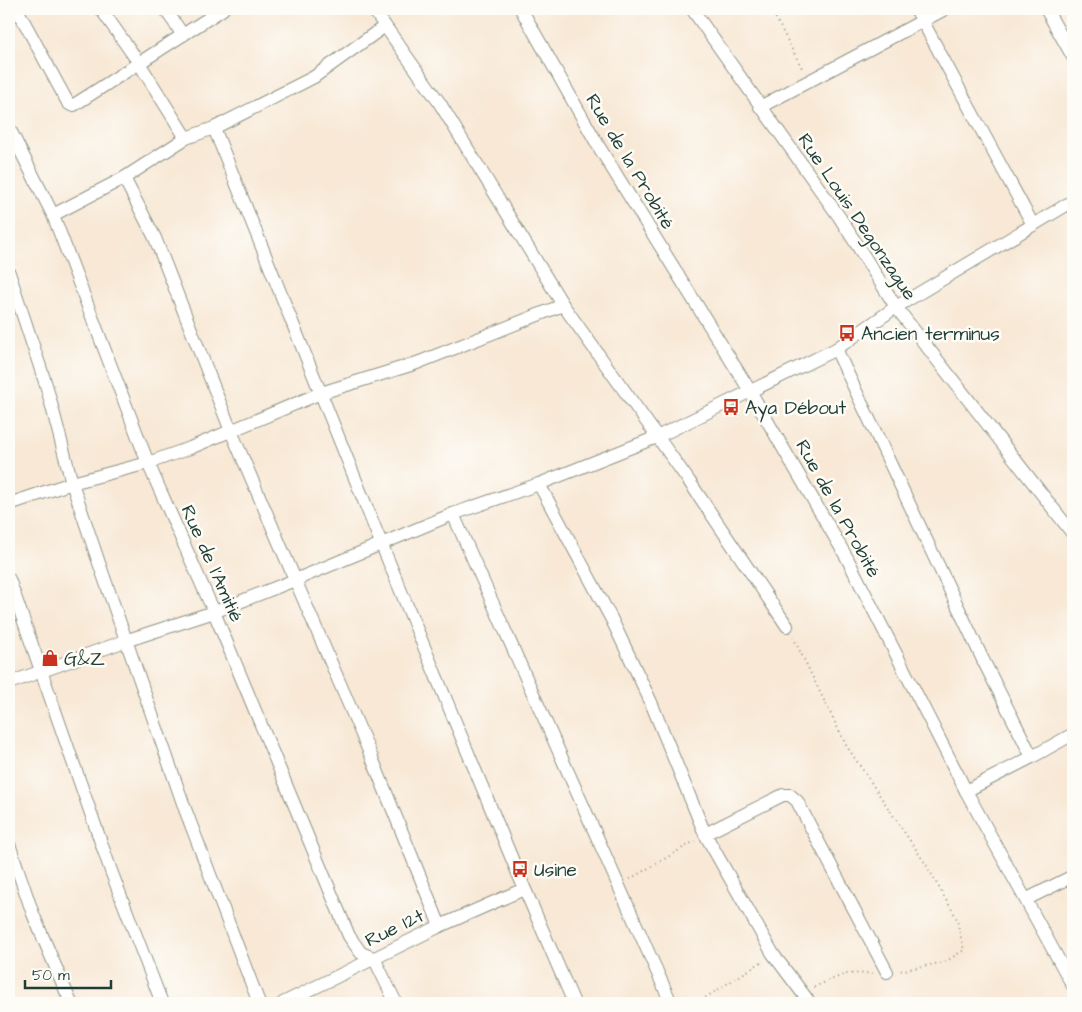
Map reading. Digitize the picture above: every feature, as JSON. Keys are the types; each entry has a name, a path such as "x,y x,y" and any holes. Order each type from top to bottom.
{"street":[{"path":"17,9 68,103 71,105 223,9"},
{"path":"101,9 139,63 186,138"},
{"path":"165,9 183,35"},
{"path":"373,9 439,102 563,304 658,437 787,626"},
{"name":"Rue de la Probité","path":"521,9 599,147 750,391 847,558 966,791 1027,899 1073,986"},
{"name":"Rue Louis Degonzague","path":"692,9 840,218 896,307 1073,534"},
{"path":"916,9 1034,225"},
{"path":"760,107 945,9"},
{"path":"1046,9 1073,57"},
{"path":"52,215 124,178 186,138 214,128 314,76 385,26"},
{"name":"Rue de l'Amitié","path":"9,128 52,215 148,463 214,612 349,936 361,953 374,958 396,1003"},
{"path":"214,128 381,543 524,889 574,1003"},
{"path":"124,178 155,238 231,431 372,758 440,926"},
{"path":"9,684 125,640 214,612 453,514 539,484 658,437 836,349 896,307 1073,201"},
{"path":"9,273 47,388 72,483 125,640 185,809 259,1003"},
{"path":"9,504 72,483 148,463 321,393 417,363 563,304"},
{"path":"836,349 983,660 1032,757"},
{"path":"539,484 612,620 650,700 705,834 773,954 810,1003"},
{"path":"453,514 671,1003"},
{"path":"9,579 111,871 162,1003"},
{"path":"966,791 1073,734"},
{"path":"705,834 783,795 790,795 797,801 888,972"},
{"path":"9,844 33,914 71,1003"},
{"path":"1027,899 1073,876"},
{"name":"Rue I2t","path":"283,1003 440,926 524,889"}],"path":[{"path":"771,9 809,81"},
{"path":"787,626 846,745 925,863 956,917 964,950 945,962 888,972 845,974 803,992"},
{"path":"619,886 705,834"},
{"path":"697,1003 773,954"}],"place":[{"name":"Ancien terminus","path":"847,333"},
{"name":"Aya Débout","path":"731,407"},
{"name":"G&Z","path":"50,658"},
{"name":"Usine","path":"520,869"}]}
